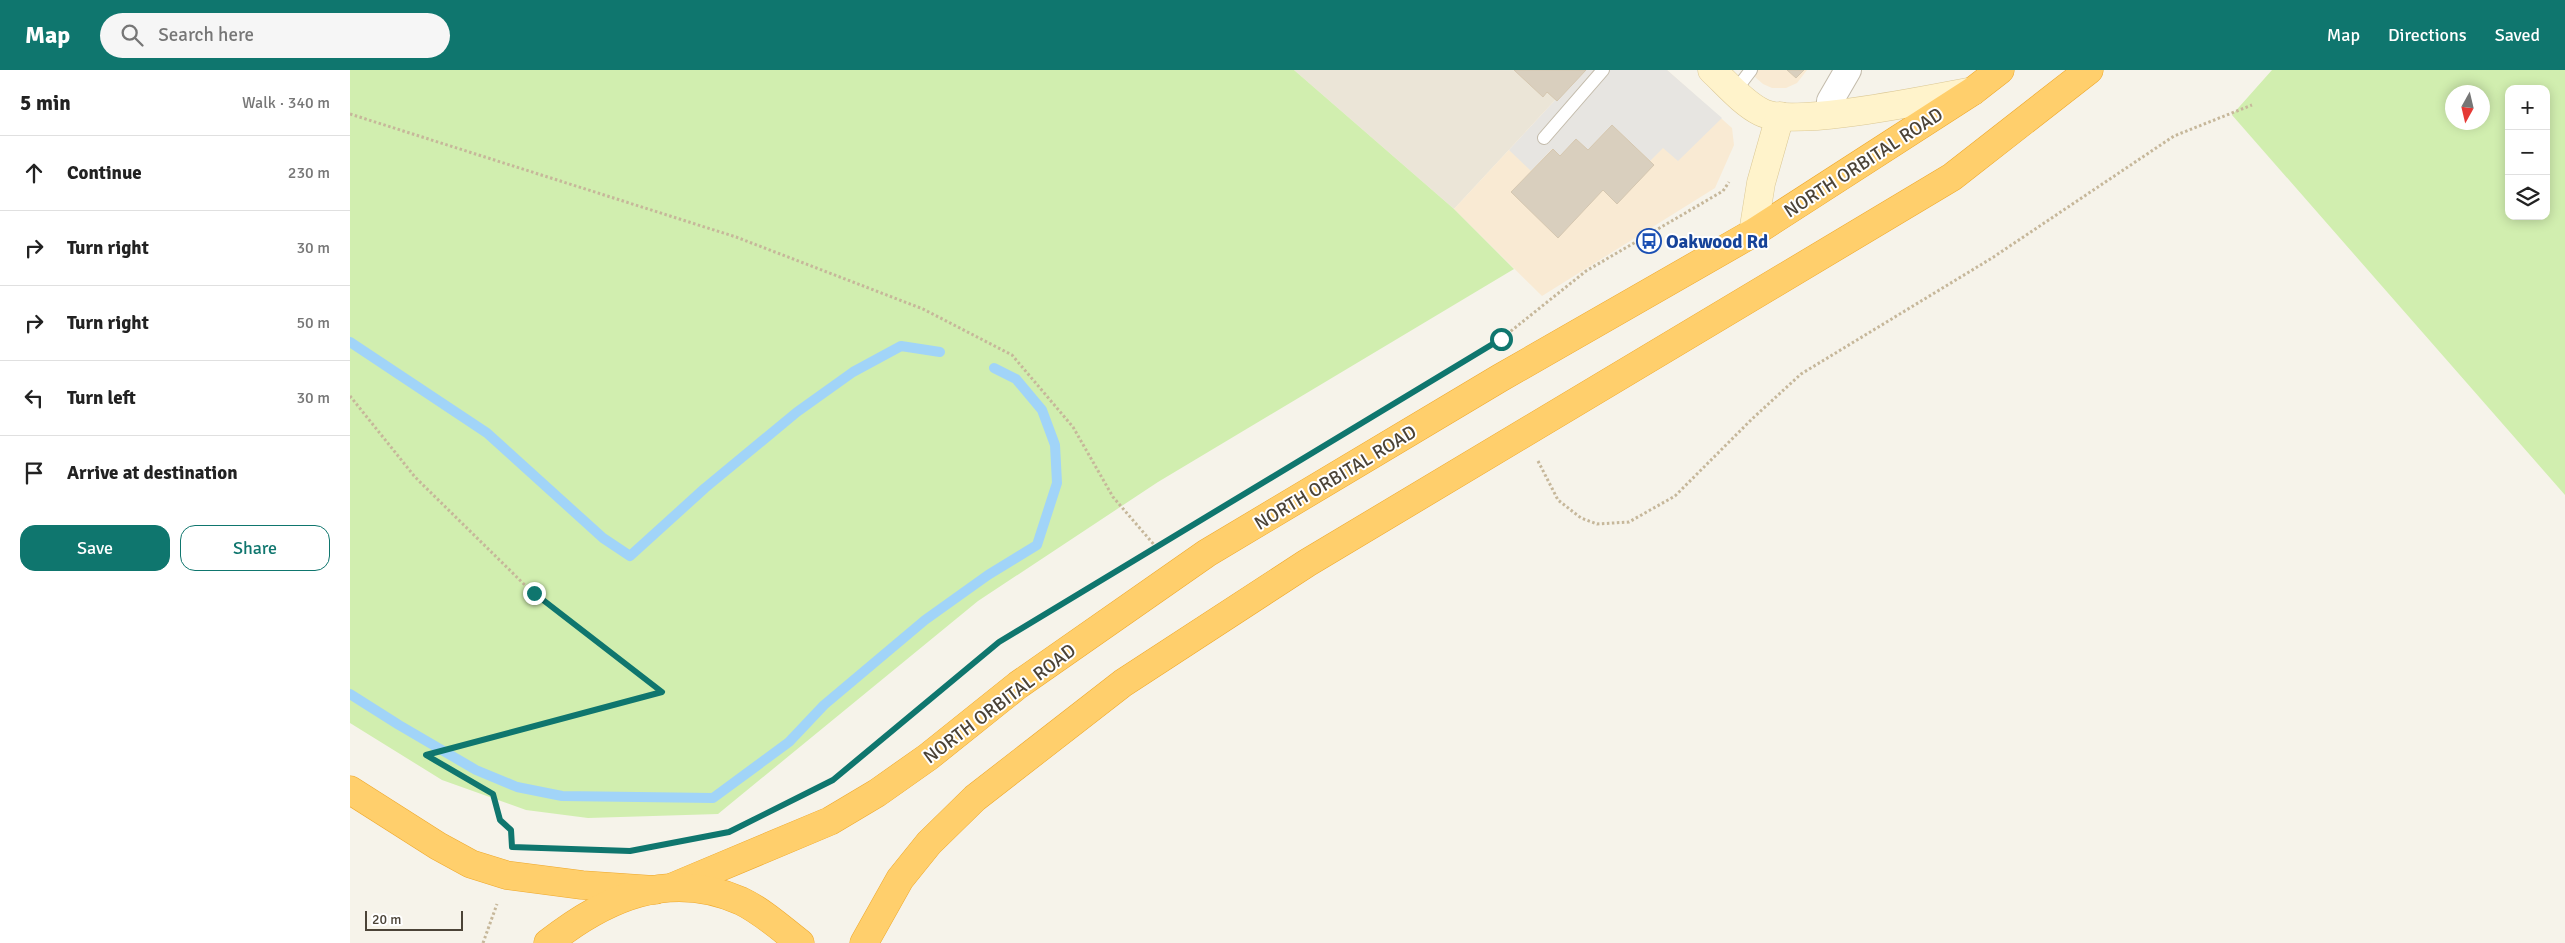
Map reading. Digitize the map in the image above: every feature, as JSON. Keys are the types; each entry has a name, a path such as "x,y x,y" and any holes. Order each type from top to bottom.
{"highway":[{"name":"NORTH ORBITAL ROAD","path":"665,888 830,821 928,757 1018,685 1207,553 1500,378 1753,233 1973,91 2000,70"},
{"path":"864,943 900,879 929,843 975,798 1123,683 1307,563 1952,177 2089,70"},
{"path":"350,790 471,864 506,875 582,885 697,888 741,901 800,943"},
{"path":"548,943 577,920 611,902 665,888"}],"street":[{"path":"1712,70 1743,80 1762,113 1780,116 1830,115 1973,91"},
{"path":"1830,115 1830,101 1848,70"},
{"path":"1753,233 1761,183 1780,116"}],"lane":[{"path":"1544,138 1603,70"}],"path":[{"path":"1524,433 1558,500 1581,518 1597,524 1629,522 1675,496 1752,419 1801,374 1992,258 2174,136 2252,105"},
{"path":"350,114 736,237 923,309 1012,355 1073,427 1113,496 1156,547"},
{"path":"1484,349 1501,339 1586,272 1723,191 1733,176"},
{"path":"350,396 415,477 534,593 662,692 426,755 493,794 500,820 511,830 512,847 506,875 483,943"},
{"path":"781,806 833,780 999,642 1172,538"},
{"path":"551,848 630,851 720,834"},
{"path":"512,847 522,847"}],"shaded area":[{"path":"1294,70 1583,70 1454,209"},
{"path":"1583,70 1667,70 1732,128 1734,145 1715,188 1542,296 1454,209"},
{"path":"1583,70 1667,70 1722,118 1678,161 1663,148 1650,161 1612,125 1588,150 1576,139 1560,156 1552,149 1531,171 1509,150"},
{"path":"1747,70 1807,70 1797,83 1786,88 1772,88 1763,84"}],"green space":[{"path":"350,70 1294,70 1454,209 1514,269 1158,482 978,601 718,814 588,818 526,810 442,780 350,723"},
{"path":"2272,70 2565,70 2565,495 2232,115"}],"building":[{"path":"1514,70 1586,70 1557,101 1547,92 1543,97"},
{"path":"1787,70 1804,70 1796,78"},
{"path":"1612,125 1654,165 1617,204 1603,190 1558,238 1511,192 1553,149 1560,156 1576,139 1588,150"}],"waterway":[{"path":"350,342 487,433 603,538 630,556 705,488 797,412 853,372 901,346 940,352"},
{"path":"350,694 476,770 517,787 562,796 713,798 789,742 824,705 925,620 988,575 1037,545 1057,483 1055,445 1042,410 1016,379 994,368"}],"place":[{"name":"Oakwood Rd","path":"1649,241"}],"route":[{"path":"534,593 662,692 426,755 493,794 500,820 511,830 512,847 630,851 729,832 833,780 999,642 1501,339"}]}
